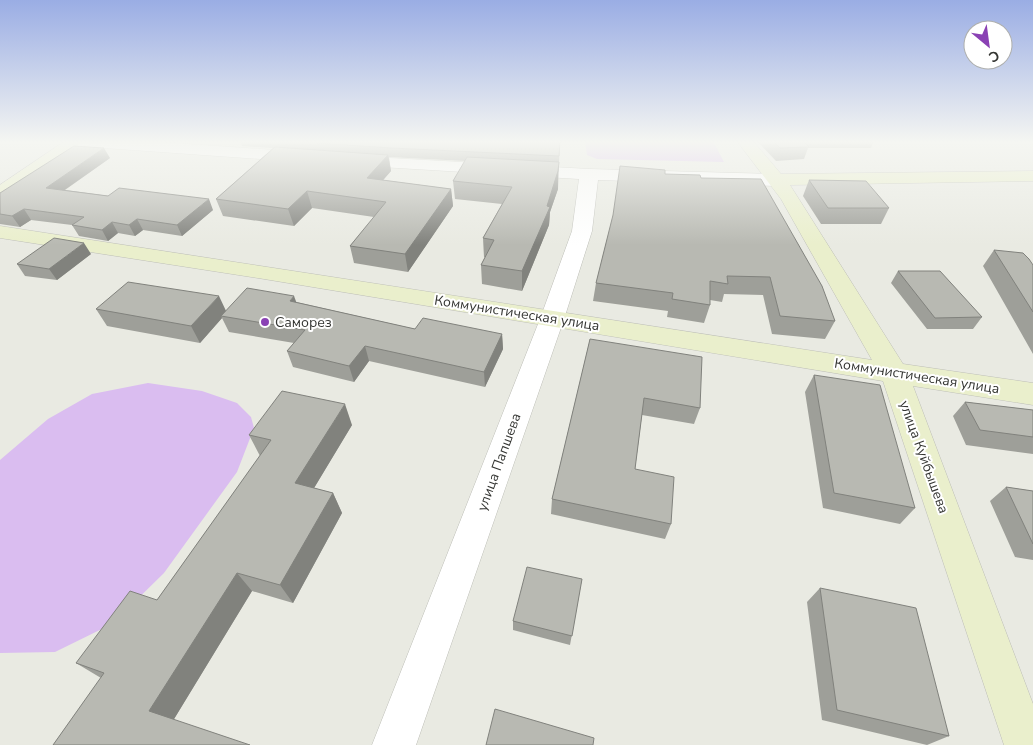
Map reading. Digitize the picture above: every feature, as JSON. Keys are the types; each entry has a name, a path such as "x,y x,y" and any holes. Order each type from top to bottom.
{"street":[{"path":"0,194 26,176"},
{"name":"улица Папшева","path":"394,745 552,319 582,230 589,176"},
{"path":"644,176 776,180 1033,176"},
{"name":"улица Куйбышева","path":"772,176 894,373 1026,745"},
{"name":"Коммунистическая улица","path":"0,232 232,266 552,319 1033,394"}],"shaded area":[{"path":"148,383 202,391 237,403 251,417 254,428 237,472 164,573 112,624 55,652 0,653 0,460 48,419 92,394"}],"building":[{"path":"27,176 64,176 46,188 108,196 119,188 209,199 177,225 137,219 129,225 112,222 102,230 72,225 84,217 24,209 12,216 0,214 0,193"},
{"path":"242,176 369,176 367,178 451,189 405,254 350,246 386,202 307,191 288,209 216,199"},
{"path":"456,176 557,176 547,206 550,207 522,271 481,265 494,240 483,238 512,187 453,181"},
{"path":"619,176 700,176 701,178 761,179 822,286 835,321 780,316 770,277 727,276 728,284 710,281 710,305 672,299 673,293 596,283 613,215"},
{"path":"809,180 866,181 889,208 828,208"},
{"path":"54,238 84,243 49,269 17,264"},
{"path":"994,250 1023,253 1033,265 1033,312"},
{"path":"898,271 940,271 982,317 935,318"},
{"path":"128,282 219,296 191,326 96,309"},
{"path":"247,288 294,296 290,301 415,329 423,318 502,334 484,372 365,346 349,366 287,351 305,330 221,316"},
{"path":"590,339 702,357 700,408 644,398 635,469 674,477 671,524 552,499"},
{"path":"814,375 880,385 915,508 834,493"},
{"path":"282,391 345,404 295,483 333,493 280,585 237,573 149,711 250,745 53,745 104,673 76,663 130,591 157,600 271,440 249,435"},
{"path":"965,402 1033,410 1033,437 980,430"},
{"path":"1006,487 1033,491 1033,544"},
{"path":"527,567 582,579 572,636 513,621"},
{"path":"820,588 916,608 949,736 837,710"},
{"path":"495,709 594,738 593,745 486,745"}],"place":[{"name":"Саморез","path":"265,322"}]}
